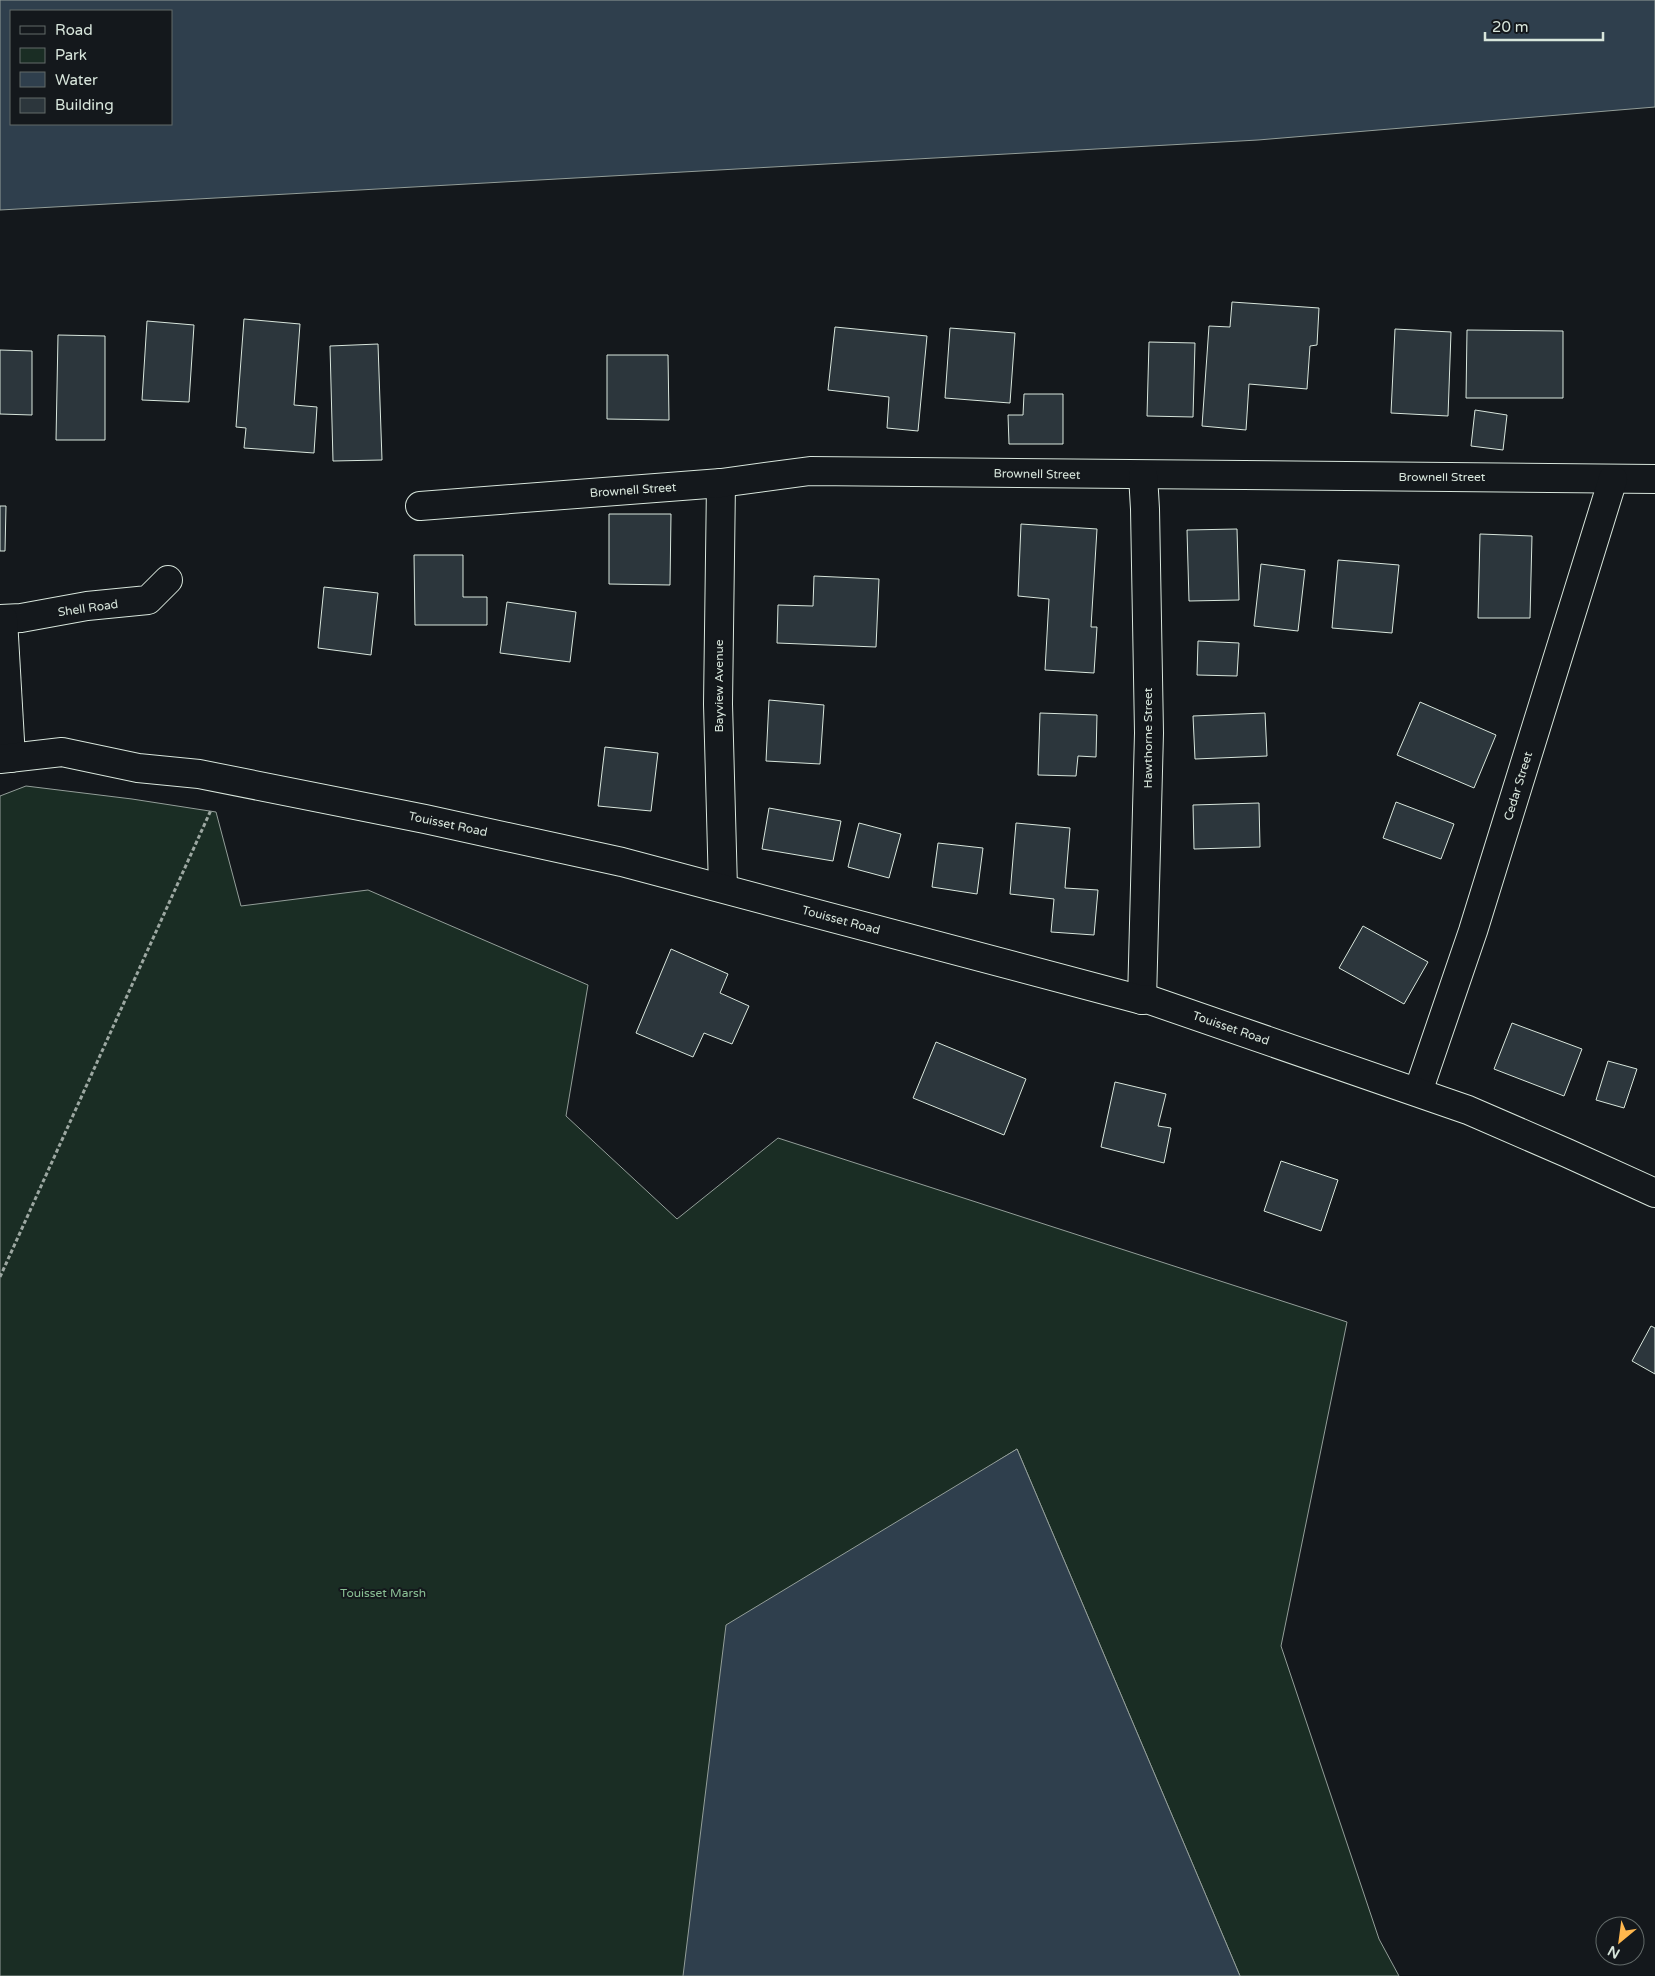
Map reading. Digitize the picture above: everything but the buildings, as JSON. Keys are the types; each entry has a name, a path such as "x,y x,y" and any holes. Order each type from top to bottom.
{"street":[{"name":"Brownell Street","path":"420,506 721,483 810,471 1655,479"},
{"name":"Hawthorne Street","path":"1142,1000 1149,733 1143,475"},
{"name":"Cedar Street","path":"1418,1092 1473,932 1613,479"},
{"name":"Bayview Avenue","path":"721,483 718,704 723,888"},
{"name":"Shell Road","path":"2,619 21,618 87,606 148,600 168,580"},
{"path":"2,619 6,759"},
{"name":"Touisset Road","path":"6,759 62,752 138,768 199,774 425,819 622,862 1142,1000 1146,999 1468,1110 1655,1193"}],"path":[{"path":"0,1277 225,779"}],"green space":[{"name":"Touisset Marsh","path":"26,786 216,812 241,906 368,890 588,985 566,1116 677,1219 778,1138 1347,1322 1281,1646 1379,1939 1399,1976 1240,1976 1017,1449 996,1462 789,1976 0,1976 0,796"}],"water":[{"path":"0,0 1655,0 1655,107 1258,140 0,210"},
{"path":"1017,1449 1240,1976 683,1976 726,1625"}]}
